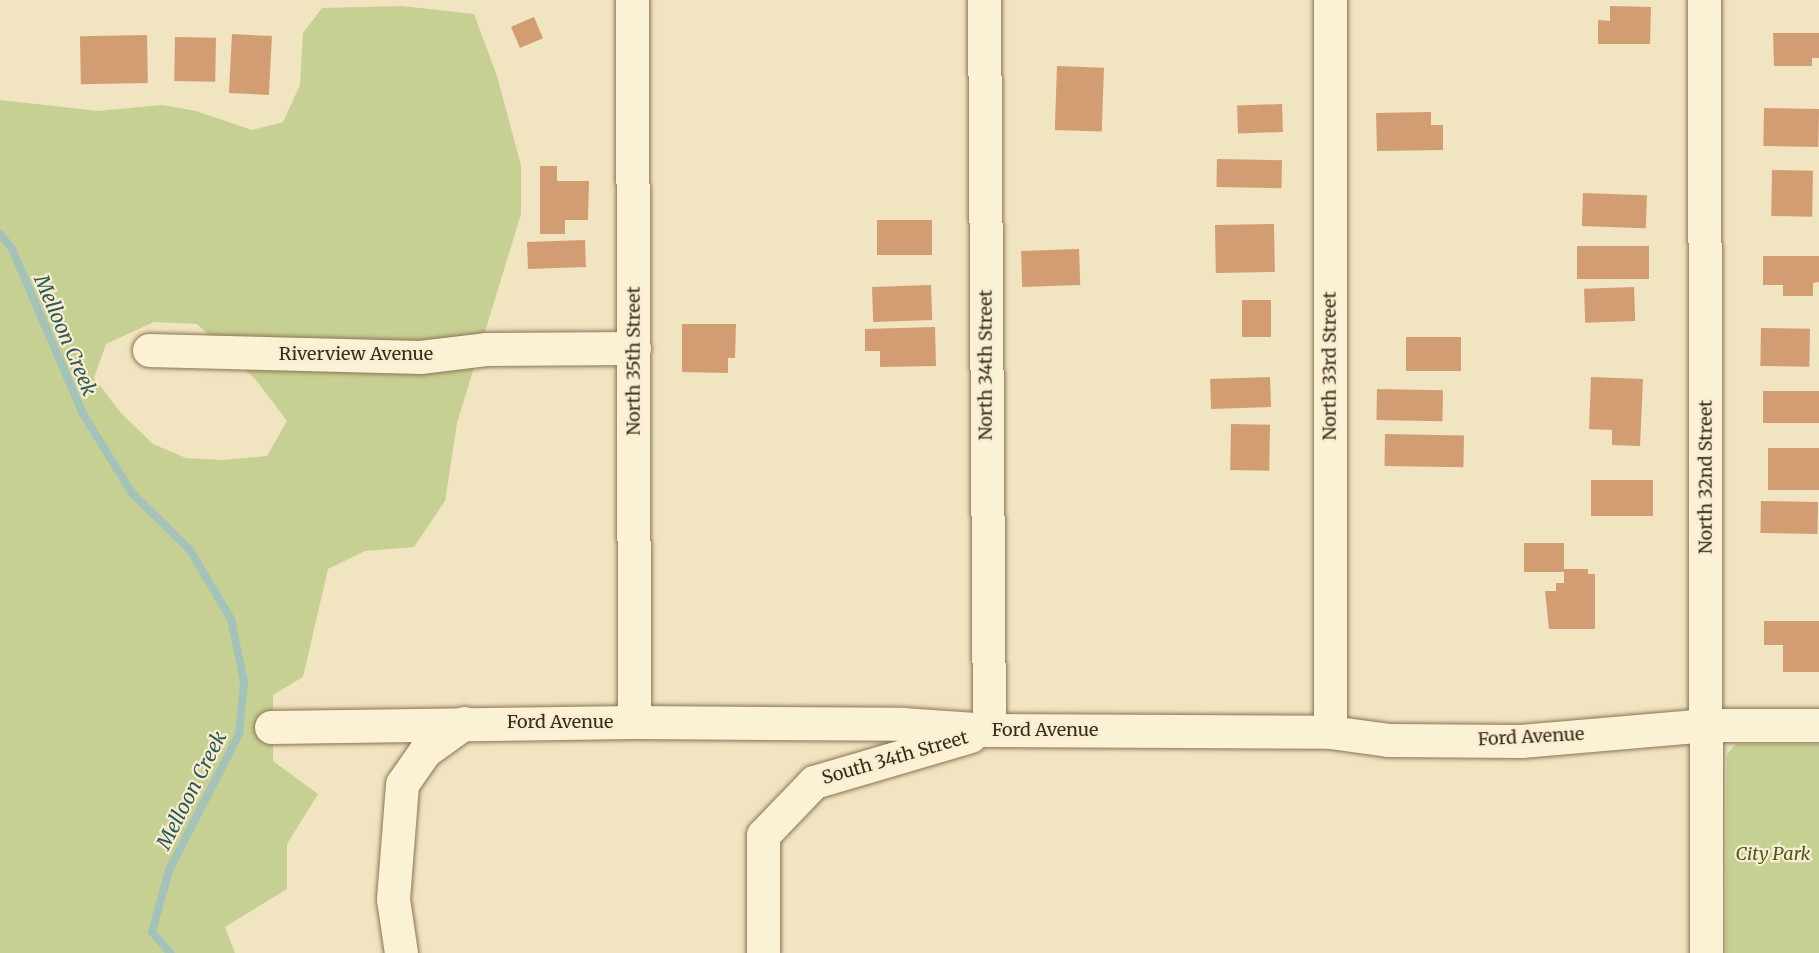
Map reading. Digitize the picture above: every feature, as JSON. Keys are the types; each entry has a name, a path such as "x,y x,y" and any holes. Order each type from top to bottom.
{"street":[{"name":"North 35th Street","path":"632,0 634,722"},
{"name":"North 34th Street","path":"984,0 989,730"},
{"name":"North 33rd Street","path":"1330,0 1330,732"},
{"name":"North 32nd Street","path":"1704,0 1706,953"},
{"name":"Riverview Avenue","path":"149,350 420,357 486,349 634,348"},
{"name":"Ford Avenue","path":"271,727 634,722 902,724 989,730 1330,732 1389,740 1521,741 1707,725 1819,725"},
{"path":"401,953 393,899 402,784 425,751 464,723"},
{"name":"South 34th Street","path":"763,953 762,835 814,782 989,730"}],"green space":[{"path":"402,6 474,14 497,76 521,165 521,214 457,423 445,501 414,547 365,551 328,569 303,677 273,695 273,761 318,794 287,844 287,889 225,927 235,953 0,953 0,100 98,111 162,105 196,111 252,130 283,122 300,85 303,33 322,8","holes":["154,322 197,324 256,380 287,421 267,456 223,460 186,458 153,444 121,413 94,378 106,344"]},
{"name":"City Park","path":"1736,744 1819,744 1819,953 1726,953 1727,754"}],"building":[{"path":"1610,6 1651,7 1650,44 1598,44 1598,20 1610,21"},
{"path":"534,17 543,38 520,48 511,27"},
{"path":"1773,33 1819,33 1819,58 1812,58 1812,66 1774,66"},
{"path":"232,34 272,36 269,95 229,93"},
{"path":"147,35 148,83 81,84 80,36"},
{"path":"175,37 216,38 215,82 174,81"},
{"path":"1057,66 1104,68 1102,132 1055,130"},
{"path":"1282,104 1283,132 1238,134 1237,106"},
{"path":"1764,108 1819,109 1818,147 1763,146"},
{"path":"1431,112 1431,125 1443,125 1443,150 1377,151 1376,113"},
{"path":"1217,159 1282,160 1282,188 1217,187"},
{"path":"540,166 557,166 557,181 589,181 588,220 565,220 565,234 540,234"},
{"path":"1772,170 1813,171 1812,217 1771,216"},
{"path":"1583,193 1647,195 1646,228 1582,226"},
{"path":"877,220 932,220 932,255 877,255"},
{"path":"1274,224 1275,272 1216,273 1215,225"},
{"path":"585,240 586,267 528,269 527,242"},
{"path":"1577,246 1649,246 1649,279 1577,279"},
{"path":"1079,249 1080,285 1022,287 1021,251"},
{"path":"1763,256 1819,256 1819,282 1813,283 1813,296 1783,296 1783,285 1763,285"},
{"path":"931,285 932,320 873,322 872,287"},
{"path":"1634,287 1635,321 1585,323 1584,289"},
{"path":"1242,300 1271,300 1271,337 1242,337"},
{"path":"682,324 736,324 735,358 728,358 728,373 682,372"},
{"path":"935,327 936,366 880,367 880,351 865,351 865,329"},
{"path":"1761,328 1810,329 1809,367 1760,366"},
{"path":"1406,337 1461,337 1461,371 1406,371"},
{"path":"1270,377 1271,407 1211,409 1210,379"},
{"path":"1591,377 1643,379 1640,446 1612,445 1612,430 1589,429"},
{"path":"1377,389 1443,390 1442,421 1376,420"},
{"path":"1763,391 1819,391 1819,423 1763,423"},
{"path":"1231,424 1270,425 1269,471 1230,470"},
{"path":"1385,434 1464,435 1463,467 1384,466"},
{"path":"1768,448 1819,448 1819,490 1768,490"},
{"path":"1591,480 1653,480 1653,516 1591,516"},
{"path":"1761,501 1818,502 1817,534 1760,533"},
{"path":"1524,543 1564,543 1564,569 1588,569 1588,574 1595,574 1595,629 1549,629 1545,591 1556,591 1556,583 1564,583 1564,572 1524,572"},
{"path":"1764,621 1819,621 1819,672 1783,672 1783,645 1764,645"}],"waterway":[{"name":"Melloon Creek","path":"0,234 12,249 83,414 132,493 190,550 231,619 244,682 239,734 169,870 152,932 170,953"}]}
